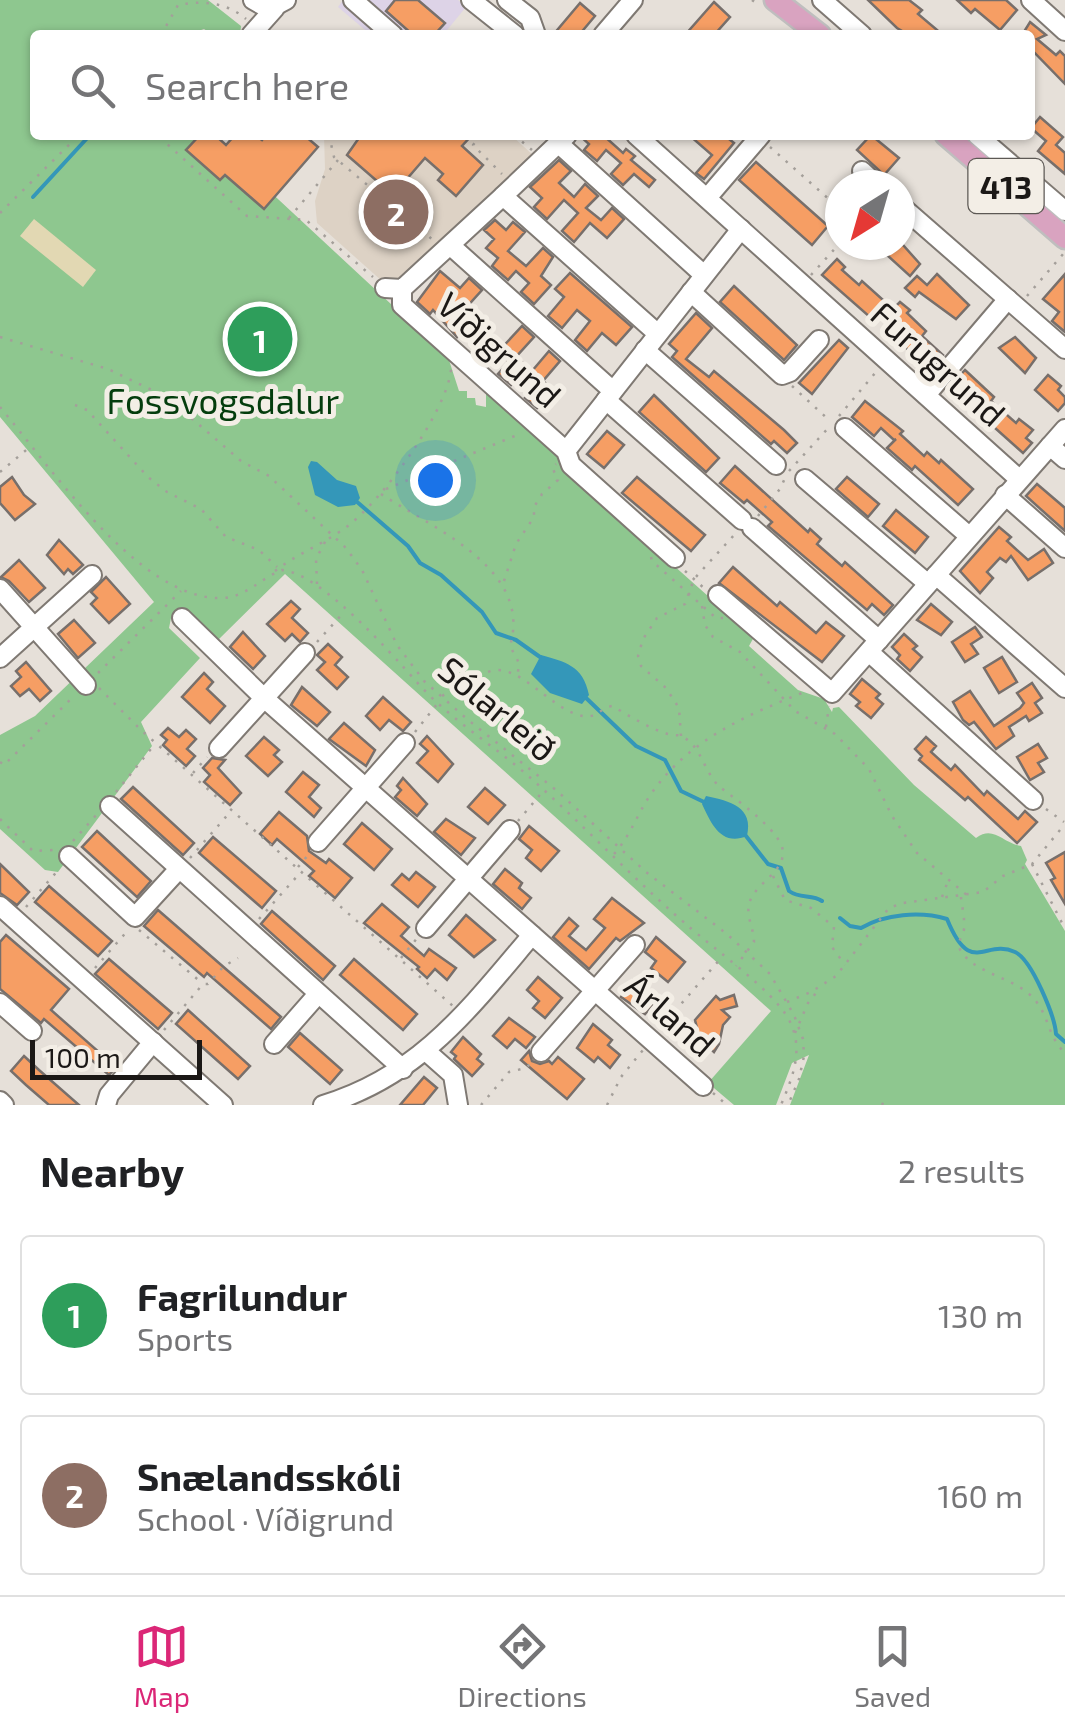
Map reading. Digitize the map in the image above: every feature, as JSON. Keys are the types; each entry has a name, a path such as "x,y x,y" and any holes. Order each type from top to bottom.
{"main road":[{"path":"775,0 814,30"},
{"name":"413","path":"952,140 1065,238"}],"street":[{"path":"253,0 269,9 281,4"},
{"path":"353,0 388,30"},
{"path":"472,0 509,30"},
{"path":"507,0 530,18 534,30"},
{"path":"607,30 634,0"},
{"path":"822,0 856,30"},
{"path":"1031,0 1065,31"},
{"path":"256,30 281,4"},
{"path":"824,30 837,14"},
{"name":"Víðigrund","path":"561,140 448,249 387,285 402,305 566,451 570,465 675,558"},
{"name":"Víðigrund","path":"563,140 704,275"},
{"name":"Furugrund","path":"642,140 1020,478"},
{"path":"707,198 757,140"},
{"path":"984,140 1065,211"},
{"path":"503,196 658,334"},
{"path":"915,218 1065,348"},
{"path":"566,451 741,229"},
{"name":"Víðigrund","path":"448,249 749,521 1033,800"},
{"path":"691,292 782,375 790,372 819,340"},
{"path":"926,395 1013,303"},
{"path":"645,350 789,473 932,579 1065,688"},
{"path":"839,425 969,536"},
{"path":"718,595 827,688 874,646 1065,429"},
{"path":"1050,446 1065,459"},
{"path":"1005,495 1065,548"},
{"path":"0,658 92,575"},
{"path":"0,589 88,682"},
{"name":"Árland","path":"182,618 264,698 703,1086"},
{"path":"219,748 305,653"},
{"path":"318,842 405,742"},
{"path":"110,806 403,1069"},
{"path":"426,928 510,830"},
{"path":"67,853 136,917 181,868"},
{"path":"0,933 11,913 223,1105"},
{"path":"323,1105 352,1101 427,1052 532,935"},
{"name":"Árland","path":"541,1052 635,946"},
{"path":"274,1044 318,994"},
{"path":"0,1004 32,1030"},
{"path":"106,1105 109,1094 153,1042"},
{"path":"427,1052 453,1075 457,1104"}],"path":[{"path":"225,0 252,30"},
{"path":"164,30 178,2 231,6"},
{"path":"0,213 74,140"},
{"path":"166,140 247,216 312,224 387,285"},
{"path":"330,140 334,157 448,249"},
{"path":"520,140 542,159"},
{"path":"764,140 825,194"},
{"path":"288,219 338,160"},
{"path":"1013,303 1065,252"},
{"path":"803,284 825,260"},
{"name":"Sólarleið","path":"0,336 108,369 154,391 242,460 269,476 362,570 405,658 441,697 770,974 798,1025 804,1056 788,1105"},
{"path":"266,578 358,518 372,504 426,432 450,382 449,356 454,351"},
{"path":"681,736 679,708 666,688 641,666 638,652 658,618 689,599 694,579 780,490 809,445 839,425 887,360"},
{"path":"782,375 839,425"},
{"path":"76,404 148,477 167,492 201,508 226,537 259,550 278,568"},
{"name":"Sólarleið","path":"0,407 126,554 162,581 219,598 241,594 288,570 317,585 390,651 438,703 544,790 614,854 643,887 780,1006 795,1034"},
{"path":"381,492 536,425"},
{"path":"0,472 32,445"},
{"path":"503,582 516,544 534,517 534,507 558,480 553,469"},
{"path":"381,492 451,538 503,582 516,620 511,651 519,663 517,674"},
{"path":"317,585 316,559 330,537"},
{"path":"675,558 708,592 718,595"},
{"path":"702,606 705,624 713,637 740,652 802,716 826,729 869,769 892,816 917,853 968,896"},
{"path":"305,653 346,610"},
{"path":"405,742 441,697 472,684 489,671 517,674 541,695 575,713 595,716 604,707 612,706 681,736 694,746 716,783 751,810 781,844 780,861 750,902 748,916 754,942 735,967"},
{"path":"88,682 459,1011"},
{"path":"614,854 632,832 650,795 694,746 742,718 786,699 827,688 826,729"},
{"path":"11,913 67,853 156,742"},
{"path":"192,774 214,748 219,748"},
{"path":"0,755 5,764 0,774"},
{"path":"510,830 544,790"},
{"path":"781,1105 795,1069 795,1034 808,1003 846,966 889,908 968,896 989,889 1004,876 1032,864 1065,823 1033,800"},
{"path":"181,868 232,810"},
{"path":"0,819 33,851 67,853"},
{"path":"259,920 318,842"},
{"path":"1032,864 1064,924"},
{"path":"773,873 786,900 811,908 834,926 832,947 846,966"},
{"path":"941,898 949,880"},
{"path":"961,896 964,916 958,944 972,962 1014,982 1031,996 1045,1011 1056,1044 1065,1053"},
{"path":"88,977 133,924 203,984"},
{"path":"400,959 426,928"},
{"path":"656,1033 723,956"},
{"path":"153,1042 203,984 238,958"},
{"path":"780,1006 825,985"},
{"path":"606,1105 626,1069 647,1045"},
{"path":"481,1105 508,1072 526,1068 541,1052"},
{"path":"882,1105 886,1096"}],"shaded area":[{"path":"343,0 458,0 466,7 447,30 365,30 338,7"},
{"path":"324,140 516,140 534,156 392,290 317,223 315,201 325,169"}],"green space":[{"name":"Fossvogsdalur","path":"0,0 208,0 241,26 241,30 30,30 30,140 214,140 448,357 459,391 467,391 467,398 475,398 476,405 486,407 486,390 536,425 663,556 754,637 749,646 798,690 824,699 832,712 839,707 914,785 976,838 988,833 1021,846 1025,864 1065,931 1065,1105 790,1105 809,1055 792,1063 776,1105 734,1105 708,1083 771,1011 285,574 217,641 183,608 171,618 169,628 200,658 141,722 152,746 58,872 45,870 0,829 0,735 35,716 154,602 0,417"}],"sand":[{"path":"34,219 96,270 83,287 20,236"}],"water":[{"path":"311,461 337,480 356,486 360,498 355,505 338,507 315,495 308,467"},
{"path":"541,655 578,671 589,695 582,704 550,693 531,674"},
{"path":"706,796 738,807 747,818 747,836 730,838 718,831 702,804"}],"building":[{"path":"395,0 418,0 445,23 439,30 407,30 386,11"},
{"path":"868,0 909,0 937,30 897,28"},
{"path":"957,0 1006,0 1017,10 1000,30"},
{"path":"714,2 730,17 718,30 689,30"},
{"path":"580,3 595,16 583,30 557,30"},
{"path":"1030,22 1046,35 1037,39 1056,55 1060,51 1065,56 1065,84 1035,53 1035,30 1025,30"},
{"path":"1040,117 1063,137 1056,145 1065,153 1065,174 1038,151 1046,141 1035,131"},
{"path":"195,140 220,140 226,145 230,140 310,140 318,147 264,209 225,175 220,180 186,150"},
{"path":"358,140 467,140 462,146 483,165 456,196 438,180 443,174 425,158 393,195 347,155"},
{"path":"585,140 609,140 623,153 626,149 635,156 631,160 655,180 649,187 634,174 623,185 611,174 621,163 606,150 597,161 584,150 589,144"},
{"path":"695,140 734,143 704,179 696,173 712,155"},
{"path":"866,140 877,140 899,158 888,170 879,170 857,150"},
{"path":"559,160 571,171 559,183 574,197 585,184 598,196 586,208 601,220 612,208 624,219 607,238 590,223 574,242 562,231 578,213 564,200 547,219 534,207 542,198 530,187"},
{"path":"756,162 825,223 825,230 812,245 739,180"},
{"path":"495,220 506,230 513,222 525,232 508,251 526,266 543,248 553,257 541,276 551,285 534,304 521,292 529,283 516,271 508,280 492,266 498,258 486,248 494,239 484,230"},
{"path":"915,258 920,264 910,276 892,260"},
{"path":"838,260 845,267 842,270 859,285 862,281 893,309 900,302 910,310 907,313 926,331 922,336 943,355 930,369 888,332 896,323 879,308 871,318 822,275"},
{"path":"440,271 460,288 469,278 482,290 464,310 473,319 457,337 433,310 430,314 417,302"},
{"path":"570,273 632,327 616,345 602,333 587,351 575,340 590,321 577,310 562,328 548,316 564,297 555,289"},
{"path":"937,274 969,305 956,319 919,292 915,297 905,288 917,276 927,285"},
{"path":"1065,274 1065,332 1052,321 1059,312 1043,299"},
{"path":"734,286 797,345 784,360 720,302"},
{"path":"696,313 712,328 686,359 709,377 714,371 784,430 797,443 787,453 774,441 771,444 672,357 677,351 669,344"},
{"path":"522,326 534,337 516,357 532,371 549,351 560,361 543,381 553,390 537,408 525,398 536,386 521,374 511,385 498,374 509,362 498,352"},
{"path":"1015,337 1036,358 1025,373 999,348"},
{"path":"839,340 848,348 812,394 799,383"},
{"path":"965,370 994,397 991,401 1016,423 1019,419 1033,430 1026,438 1032,443 1023,453 949,387"},
{"path":"1048,375 1061,386 1058,390 1065,397 1058,411 1035,390"},
{"path":"654,395 719,458 706,472 639,412"},
{"path":"865,401 903,431 900,434 924,456 927,452 939,463 941,460 973,489 958,505 915,466 912,470 887,448 896,439 881,428 874,436 852,417"},
{"path":"607,431 624,445 604,468 587,454"},
{"path":"735,466 808,532 810,529 821,539 817,544 842,566 845,562 893,605 884,615 872,604 867,610 768,526 772,522 747,500 744,503 720,483"},
{"path":"12,477 35,504 15,520 0,503 0,487"},
{"path":"637,477 705,535 691,551 622,493"},
{"path":"847,477 879,504 868,517 836,489"},
{"path":"1037,484 1065,508 1065,531 1026,496"},
{"path":"896,510 928,537 915,553 883,526"},
{"path":"999,527 1011,537 1007,541 1028,560 1044,549 1053,563 1028,580 1011,556 1006,562 1000,558 987,572 993,578 980,593 960,571"},
{"path":"59,540 83,565 73,574 68,569 64,574 47,555"},
{"path":"19,560 45,588 29,602 1,577"},
{"path":"733,567 777,606 780,602 816,633 826,622 844,636 822,662 719,583"},
{"path":"106,577 130,604 109,623 91,604 97,598 91,592"},
{"path":"291,601 300,609 292,618 308,633 300,642 292,634 285,641 267,624"},
{"path":"931,604 952,622 941,635 917,620"},
{"path":"74,620 95,643 78,658 58,634"},
{"path":"975,627 982,637 971,644 978,654 965,662 952,642"},
{"path":"243,632 265,656 253,669 230,647"},
{"path":"904,634 922,657 910,671 897,659 900,655 892,647"},
{"path":"328,644 342,657 335,665 348,677 337,689 317,670 325,662 317,655"},
{"path":"1002,657 1017,682 999,693 984,668"},
{"path":"26,662 51,691 40,701 29,689 20,696 11,686 21,677 16,671"},
{"path":"204,673 213,682 207,689 225,706 210,723 182,697"},
{"path":"862,679 880,694 876,698 883,704 871,718 856,706 860,702 850,694"},
{"path":"1032,683 1042,698 1035,703 1042,713 1029,721 1026,716 1009,727 1014,736 996,749 974,722 969,725 963,720 953,702 970,691 994,726 1020,708 1024,703 1017,693"},
{"path":"302,687 330,712 317,726 291,705"},
{"path":"383,697 411,722 403,731 389,720 380,730 366,716"},
{"path":"344,723 375,750 366,766 329,739"},
{"path":"168,728 179,737 186,730 196,739 187,749 195,756 186,766 163,745 167,740 161,735"},
{"path":"427,736 453,764 438,782 417,763 428,751 420,744"},
{"path":"264,737 279,750 274,755 282,762 268,776 246,756"},
{"path":"926,737 936,746 931,752 951,770 955,765 984,795 987,791 1018,819 1025,811 1037,822 1017,843 968,797 965,800 919,760 922,756 915,749"},
{"path":"1038,744 1047,758 1038,763 1044,772 1030,780 1017,757"},
{"path":"212,758 225,760 218,768 241,793 230,805 204,782 210,775 203,768"},
{"path":"303,772 319,785 309,797 321,808 314,817 286,792"},
{"path":"403,778 427,804 417,816 395,797"},
{"path":"133,787 194,843 183,855 121,799"},
{"path":"485,788 505,805 488,824 468,807"},
{"path":"279,812 307,836 309,851 326,863 329,859 352,878 335,898 309,876 314,871 277,839 272,845 260,834"},
{"path":"446,819 475,838 461,855 434,832"},
{"path":"362,823 392,849 374,870 344,844"},
{"path":"529,826 559,851 541,871 526,858 532,850 519,839"},
{"path":"97,831 151,881 137,897 82,847"},
{"path":"213,837 276,891 262,908 199,853"},
{"path":"1065,852 1065,904 1046,863"},
{"path":"0,864 29,892 17,905 0,893"},
{"path":"505,869 522,883 519,888 531,898 522,909 493,884"},
{"path":"416,872 435,887 418,907 392,885 402,874 409,880"},
{"path":"49,886 112,941 98,956 35,902"},
{"path":"612,898 644,923 620,941 616,938 589,969 553,937 569,918 578,926 569,936 586,950 605,928 594,919"},
{"path":"382,904 409,927 401,936 424,956 429,949 456,968 447,980 435,969 427,978 419,967 364,923"},
{"path":"158,910 281,1017 271,1029 207,973 204,977 144,926"},
{"path":"272,911 335,966 323,980 261,924"},
{"path":"466,915 495,940 474,957 449,935"},
{"path":"6,935 69,989 51,1010 116,1067 109,1075 44,1019 41,1023 0,989 0,942"},
{"path":"656,937 685,962 668,982 651,968 656,961 645,952"},
{"path":"109,959 172,1013 158,1029 95,974"},
{"path":"354,959 417,1014 403,1030 340,975"},
{"path":"538,977 562,998 545,1018 533,1008 539,1001 527,990"},
{"path":"633,980 654,1004 645,1014 621,997"},
{"path":"734,995 737,1006 722,1010 730,1017 723,1025 714,1052 693,1033 697,1028 695,1020 716,996 720,1000"},
{"path":"188,1010 250,1066 238,1079 176,1024"},
{"path":"509,1018 535,1037 526,1048 515,1039 507,1048 493,1036"},
{"path":"593,1024 612,1040 608,1045 620,1055 610,1068 598,1057 594,1062 577,1048"},
{"path":"300,1033 342,1070 330,1084 288,1047"},
{"path":"463,1037 481,1054 477,1059 483,1064 472,1076 451,1052"},
{"path":"529,1051 532,1061 540,1064 552,1064 558,1057 584,1079 567,1099 521,1060"},
{"path":"24,1056 79,1105 49,1105 26,1085 11,1071"},
{"path":"424,1077 437,1088 423,1105 400,1105"}],"waterway":[{"path":"33,197 85,140"},
{"path":"356,501 408,546 420,563 441,575 482,612 496,633 516,640 540,657"},
{"path":"584,696 636,746 665,760 681,791 704,802"},
{"path":"746,836 768,864 781,868 789,891 822,901"},
{"path":"840,918 861,928 892,917 937,917 947,919 956,937 971,952 1015,952 1035,977 1056,1034 1065,1042"}],"place":[{"name":"Snælandsskóli","path":"396,212"},
{"name":"Fagrilundur","path":"260,339"}]}
